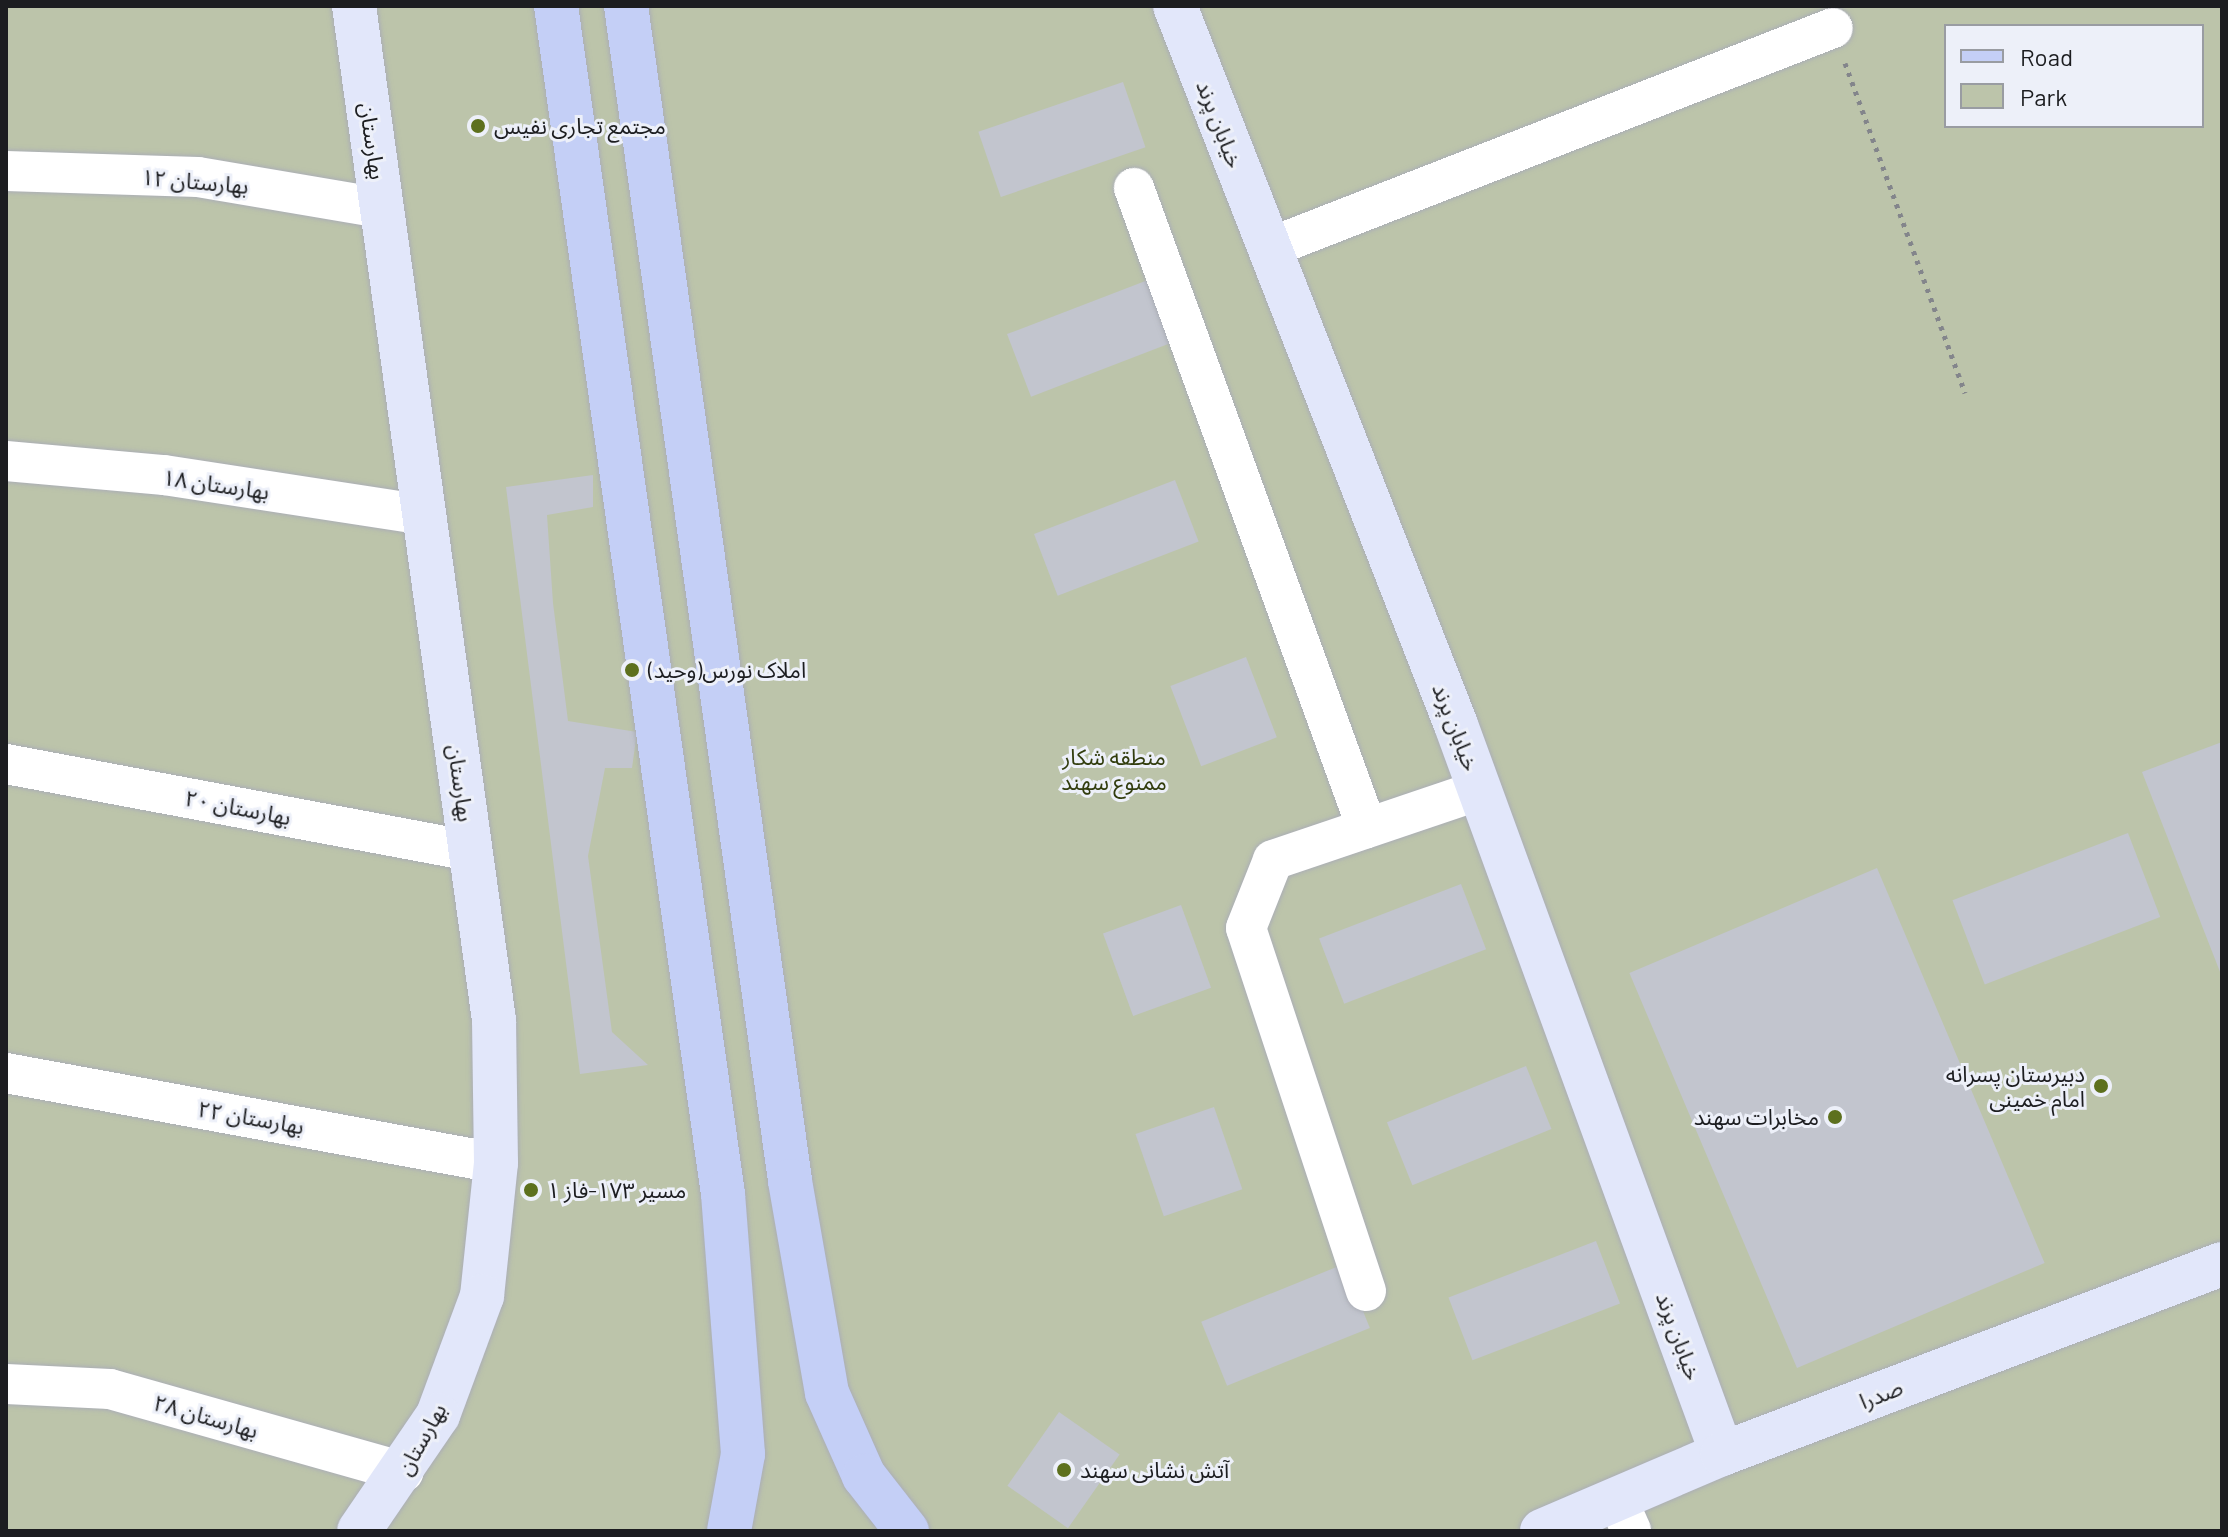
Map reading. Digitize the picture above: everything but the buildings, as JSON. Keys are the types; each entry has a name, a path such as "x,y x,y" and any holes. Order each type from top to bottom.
{"main road":[{"path":"556,6 723,1194 743,1454 729,1531"},
{"path":"626,6 790,1181 827,1393 864,1476 907,1531"}],"street":[{"name":"بهارستان","path":"354,6 494,1020 496,1163 482,1296 438,1415 403,1472 359,1531"},
{"name":"خیابان پرند","path":"1175,6 1480,790 1722,1454"},
{"path":"1269,248 1833,28"},
{"name":"بهارستان ۱۲","path":"6,171 198,177 382,208"},
{"path":"1134,188 1367,828"},
{"name":"بهارستان ۱۸","path":"6,461 164,475 425,515"},
{"name":"بهارستان ۲۰","path":"6,764 471,851"},
{"path":"1366,1291 1246,928 1273,860 1480,790"},
{"name":"بهارستان ۲۲","path":"6,1073 496,1163"},
{"name":"صدرا","path":"1542,1531 1624,1515 1722,1454 2222,1264"},
{"name":"بهارستان ۲۸","path":"6,1384 110,1389 403,1472"}],"path":[{"path":"1833,28 1965,393"}],"green space":[{"name":"منطقه شکار ممنوع سهند","path":"6,6 2222,6 2222,1531 6,1531"}],"place":[{"name":"مجتمع تجاری نفیس","path":"478,126"},
{"name":"املاک نورس(وحید)","path":"632,670"},
{"name":"دبیرستان پسرانه امام خمینی","path":"2101,1086"},
{"name":"مخابرات سهند","path":"1835,1117"},
{"name":"مسیر ۱۷۳-فاز ۱","path":"531,1190"},
{"name":"آتش نشانی سهند","path":"1064,1470"}]}
